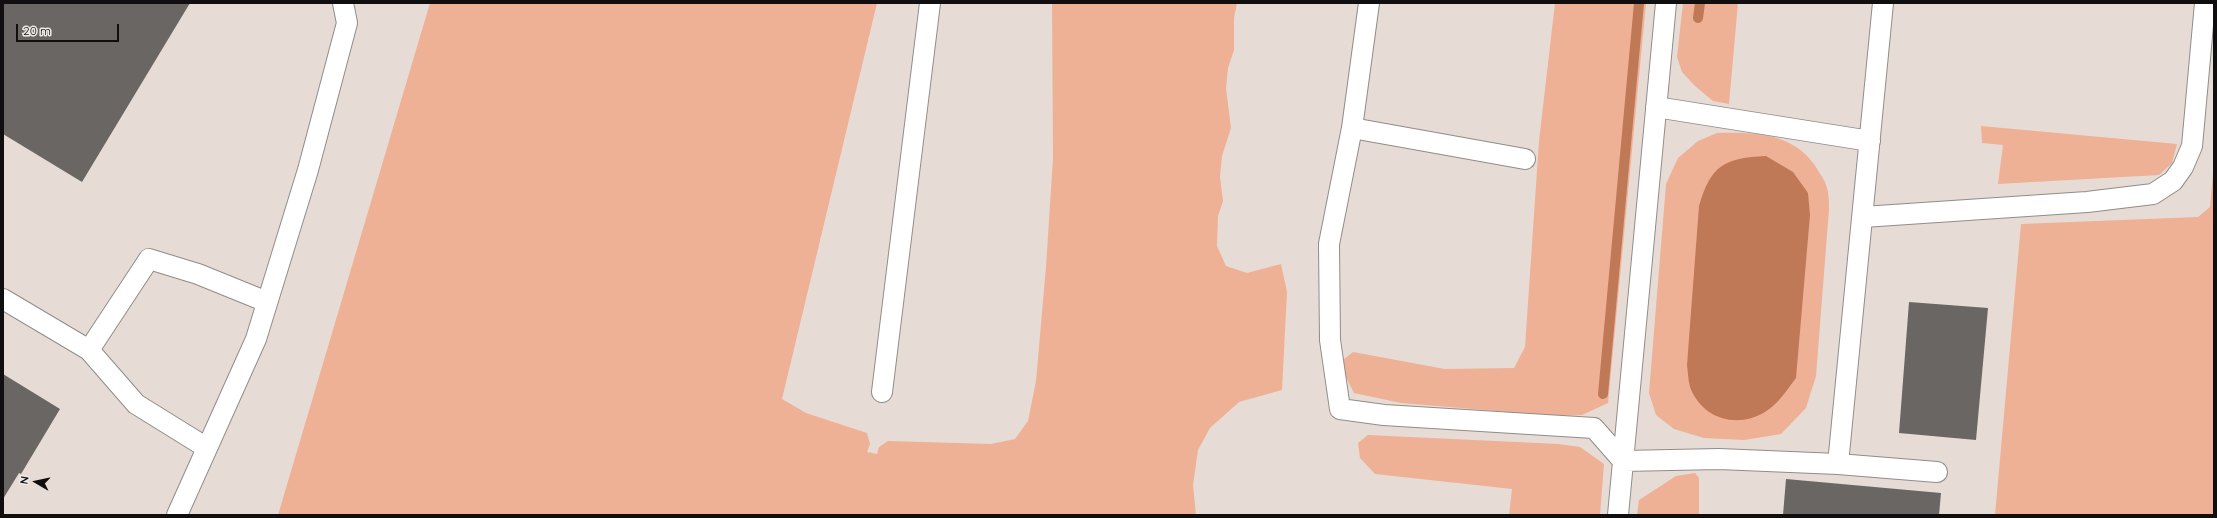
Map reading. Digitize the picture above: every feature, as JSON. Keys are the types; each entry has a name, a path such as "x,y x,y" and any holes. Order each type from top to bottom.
{"lane":[{"path":"177,515 256,339 308,170 347,23 343,3"},
{"path":"882,392 930,3"},
{"path":"1370,3 1352,128 1328,244 1330,340 1340,409 1384,415 1594,428 1623,461 1720,459 1838,464 1937,472"},
{"path":"1618,515 1666,3"},
{"path":"1838,464 1864,217 1883,3"},
{"path":"1864,217 2088,202 2153,194 2173,181 2183,167 2192,146 2205,3"},
{"path":"1656,107 1870,141"},
{"path":"1352,128 1526,159"},
{"path":"89,350 149,259 198,274 267,302"},
{"path":"3,299 89,350 136,404 207,448"}],"shaded area":[{"path":"3,3 2214,3 2214,515 3,515"},
{"path":"430,3 877,3 782,399 806,413 867,433 870,444 867,452 877,454 879,447 888,441 991,444 1015,439 1028,421 1036,381 1046,267 1053,158 1052,3 1237,3 1234,18 1234,50 1228,68 1226,88 1231,128 1222,156 1220,177 1223,201 1218,216 1217,246 1226,266 1247,273 1281,264 1287,292 1282,390 1239,402 1210,428 1198,450 1193,485 1196,515 278,515"},
{"path":"1555,3 1646,3 1608,403 1582,415 1556,416 1401,403 1354,393 1345,375 1343,360 1353,352 1445,369 1514,368 1525,347 1539,141"},
{"path":"1683,3 1738,3 1729,104 1713,101 1695,86 1682,72 1677,57"},
{"path":"1981,126 2177,144 2172,163 2159,175 1998,184 2003,145 1982,143"},
{"path":"1717,133 1747,133 1788,142 1810,159 1825,182 1829,198 1816,376 1806,408 1781,434 1744,440 1704,438 1674,429 1656,415 1649,393 1666,184 1678,158 1698,141"},
{"path":"1766,156 1793,172 1808,193 1810,215 1796,378 1786,392 1770,409 1754,417 1743,420 1732,420 1722,418 1703,407 1696,398 1689,382 1687,365 1699,206 1709,181 1721,166 1740,159"},
{"path":"2214,162 2214,515 1995,515 2021,224 2198,217 2210,207"},
{"path":"1368,435 1559,444 1580,447 1604,464 1600,515 1509,515 1512,489 1375,474 1360,458 1358,443"},
{"path":"1695,473 1699,478 1699,515 1637,515 1639,500 1676,476"}],"building":[{"path":"3,3 190,3 82,182 3,134"},
{"path":"1909,302 1988,308 1976,440 1899,433"},
{"path":"3,374 60,409 21,474 19,473 3,499"},
{"path":"1786,479 1941,493 1939,515 1783,515"}],"waterway":[{"path":"1603,394 1639,3"},
{"path":"1698,18 1700,3"}]}
